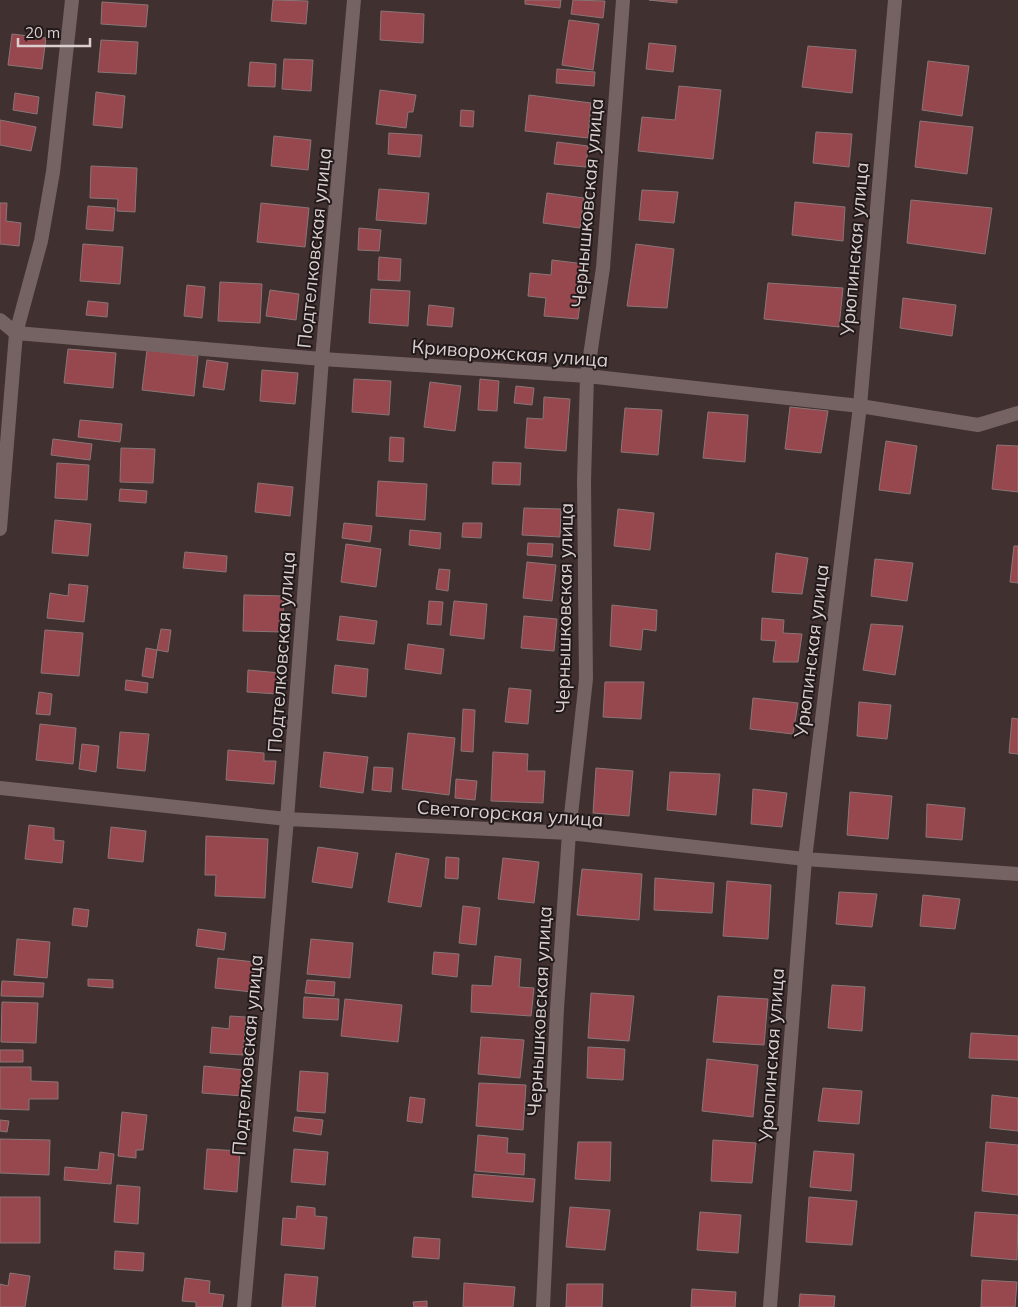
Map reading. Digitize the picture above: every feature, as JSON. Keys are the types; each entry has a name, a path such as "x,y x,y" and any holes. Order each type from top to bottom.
{"street":[{"path":"0,529 16,333 41,241 52,180 72,0"},
{"name":"Подтелковская улица","path":"244,1307 287,819 322,359 354,0"},
{"name":"Чернышковская улица","path":"543,1307 557,1008 569,833 586,679 584,481 587,376 603,268 623,0"},
{"name":"Урюпинская улица","path":"770,1307 805,859 860,406 895,0"},
{"path":"0,320 16,333"},
{"name":"Криворожская улица","path":"16,333 322,359 587,376 860,406 978,425 1018,413"},
{"name":"Светогорская улица","path":"0,788 287,819 569,833 805,859 1018,874"}],"building":[{"path":"273,0 308,1 306,24 271,21"},
{"path":"525,0 561,0 560,8 525,4"},
{"path":"573,0 605,1 603,18 571,14"},
{"path":"649,0 677,0 677,3"},
{"path":"102,2 148,5 146,27 101,24"},
{"path":"381,11 424,14 423,43 380,40"},
{"path":"569,20 599,24 593,70 562,65"},
{"path":"12,34 46,38 42,69 8,65"},
{"path":"101,40 138,42 136,74 98,72"},
{"path":"649,43 676,46 673,72 646,69"},
{"path":"808,46 856,50 852,93 802,87"},
{"path":"284,59 313,60 311,91 282,89"},
{"path":"928,61 969,66 962,116 922,110"},
{"path":"250,62 276,64 275,87 248,86"},
{"path":"557,69 595,72 594,86 556,83"},
{"path":"679,86 721,90 713,159 638,151 642,117 675,120"},
{"path":"380,90 416,95 413,112 408,112 406,128 376,124"},
{"path":"96,92 125,96 122,128 93,125"},
{"path":"15,93 39,97 37,114 13,110"},
{"path":"529,95 591,103 588,138 525,131"},
{"path":"461,110 474,111 473,127 460,126"},
{"path":"0,120 36,127 31,151 0,145"},
{"path":"920,121 973,127 967,174 915,167"},
{"path":"816,132 852,134 849,167 813,163"},
{"path":"389,133 422,135 420,157 388,154"},
{"path":"274,136 311,140 308,170 271,166"},
{"path":"557,142 588,146 586,167 554,164"},
{"path":"91,166 137,168 135,212 117,211 118,199 90,198"},
{"path":"379,189 429,193 426,224 376,220"},
{"path":"642,190 678,192 674,223 639,220"},
{"path":"547,193 584,198 580,228 543,223"},
{"path":"911,200 992,208 985,254 907,243"},
{"path":"795,202 845,207 843,241 792,235"},
{"path":"0,203 7,203 6,221 21,223 19,246 0,244"},
{"path":"261,203 309,208 305,247 257,242"},
{"path":"88,206 115,208 113,231 86,229"},
{"path":"359,228 381,230 379,251 358,250"},
{"path":"83,244 123,247 120,284 80,281"},
{"path":"636,244 674,249 667,308 627,306"},
{"path":"379,257 401,259 400,281 378,280"},
{"path":"552,260 585,264 578,319 544,316 546,298 528,296 530,273 551,275"},
{"path":"220,282 262,284 260,323 218,321"},
{"path":"768,283 843,288 839,327 764,319"},
{"path":"187,285 205,287 202,318 184,316"},
{"path":"371,289 410,291 408,326 369,323"},
{"path":"270,290 299,294 296,320 266,316"},
{"path":"903,298 956,305 952,336 900,328"},
{"path":"88,301 108,303 107,317 86,315"},
{"path":"429,305 454,308 452,327 427,325"},
{"path":"68,349 116,353 113,388 64,383"},
{"path":"147,350 198,356 194,396 142,390"},
{"path":"207,360 228,363 224,390 203,387"},
{"path":"262,370 298,373 295,404 260,401"},
{"path":"354,379 391,381 389,415 352,412"},
{"path":"480,379 499,381 497,411 478,410"},
{"path":"430,382 461,386 455,431 424,427"},
{"path":"516,386 534,388 532,405 514,403"},
{"path":"544,397 570,399 566,451 525,448 527,418 543,419"},
{"path":"790,407 828,411 821,453 785,449"},
{"path":"625,408 662,410 658,455 621,452"},
{"path":"708,412 748,415 745,462 703,458"},
{"path":"80,420 122,424 120,442 78,437"},
{"path":"390,437 404,438 403,462 389,461"},
{"path":"53,439 92,444 90,460 51,455"},
{"path":"886,441 917,446 910,494 879,490"},
{"path":"997,445 1018,446 1018,492 992,489"},
{"path":"121,448 155,449 153,483 120,482"},
{"path":"493,462 521,463 520,485 492,484"},
{"path":"57,463 89,465 87,500 55,498"},
{"path":"378,481 427,484 425,520 376,516"},
{"path":"258,483 293,487 290,516 255,512"},
{"path":"120,489 147,491 146,503 119,501"},
{"path":"524,508 561,509 560,537 522,535"},
{"path":"618,509 654,513 650,550 614,546"},
{"path":"55,520 91,524 88,556 52,553"},
{"path":"344,523 372,526 370,542 342,538"},
{"path":"463,523 482,523 481,538 462,537"},
{"path":"410,530 441,533 440,549 409,545"},
{"path":"528,543 553,544 552,557 527,555"},
{"path":"346,544 381,549 376,587 341,582"},
{"path":"1014,546 1018,546 1018,583 1010,582"},
{"path":"185,552 227,556 226,572 183,568"},
{"path":"776,553 808,558 802,594 772,592"},
{"path":"875,559 913,563 907,601 871,596"},
{"path":"527,562 556,565 552,601 523,598"},
{"path":"439,569 450,570 448,591 436,589"},
{"path":"69,584 88,586 84,622 47,618 50,593 68,596"},
{"path":"244,595 284,596 282,632 243,631"},
{"path":"429,601 443,602 441,625 427,624"},
{"path":"454,601 487,604 484,639 450,635"},
{"path":"612,605 657,610 656,631 643,629 641,650 610,646"},
{"path":"340,616 377,621 374,644 337,640"},
{"path":"524,616 557,619 554,651 521,648"},
{"path":"762,618 784,620 783,633 802,634 798,662 773,662 776,641 761,640"},
{"path":"871,624 903,626 895,675 863,670"},
{"path":"161,629 171,630 168,652 157,650"},
{"path":"45,630 83,633 79,676 41,673"},
{"path":"408,644 444,649 441,674 405,669"},
{"path":"146,648 157,650 153,678 142,676"},
{"path":"335,665 368,669 366,697 332,693"},
{"path":"248,670 280,673 278,694 247,692"},
{"path":"126,680 148,683 147,693 125,690"},
{"path":"605,682 644,682 641,719 603,717"},
{"path":"509,688 531,690 528,724 505,722"},
{"path":"39,692 52,694 50,715 36,714"},
{"path":"753,698 798,703 793,734 750,729"},
{"path":"859,702 891,705 887,739 857,736"},
{"path":"463,709 475,710 473,752 461,751"},
{"path":"1012,718 1018,719 1018,754 1009,753"},
{"path":"40,724 76,728 73,764 36,760"},
{"path":"120,732 149,734 145,771 117,768"},
{"path":"408,733 455,738 449,795 402,789"},
{"path":"82,744 99,746 96,772 79,769"},
{"path":"228,750 264,753 264,761 276,761 274,784 226,780"},
{"path":"324,752 368,757 363,793 320,787"},
{"path":"493,752 528,754 527,771 545,771 543,803 491,801"},
{"path":"374,767 393,768 391,792 372,790"},
{"path":"596,768 633,771 629,816 593,813"},
{"path":"670,772 720,774 716,815 667,810"},
{"path":"456,779 477,781 475,800 455,798"},
{"path":"753,789 787,793 782,827 751,824"},
{"path":"850,792 892,796 888,839 847,835"},
{"path":"927,804 965,808 962,840 926,837"},
{"path":"29,825 54,828 54,840 64,841 62,863 25,859"},
{"path":"111,827 146,831 143,862 108,858"},
{"path":"206,836 268,839 265,898 215,896 216,875 205,875"},
{"path":"318,847 358,853 352,888 312,882"},
{"path":"396,853 429,859 421,907 388,902"},
{"path":"446,857 459,858 458,879 445,878"},
{"path":"503,858 539,862 534,903 498,899"},
{"path":"582,869 642,874 639,920 577,915"},
{"path":"655,878 714,883 712,913 654,910"},
{"path":"727,881 771,885 768,939 723,936"},
{"path":"839,892 877,894 872,927 836,924"},
{"path":"923,895 960,899 955,929 920,926"},
{"path":"463,906 480,908 476,945 459,943"},
{"path":"74,908 89,910 87,927 72,925"},
{"path":"198,929 226,933 224,950 196,946"},
{"path":"17,939 50,942 47,978 14,975"},
{"path":"311,939 353,943 350,978 307,974"},
{"path":"434,952 459,954 457,977 432,974"},
{"path":"495,956 521,959 519,987 534,988 531,1016 471,1012 472,985 492,986"},
{"path":"218,958 255,962 252,992 215,988"},
{"path":"88,979 113,980 113,988 88,986"},
{"path":"307,980 335,982 334,996 305,993"},
{"path":"2,981 44,983 43,997 1,996"},
{"path":"832,985 865,987 862,1031 828,1028"},
{"path":"591,993 634,996 629,1041 588,1038"},
{"path":"718,996 768,999 764,1045 713,1042"},
{"path":"304,997 339,999 338,1020 303,1018"},
{"path":"345,999 402,1005 398,1042 341,1036"},
{"path":"2,1002 38,1003 36,1043 1,1042"},
{"path":"230,1016 246,1017 243,1055 210,1053 212,1027 229,1029"},
{"path":"971,1033 1018,1036 1018,1060 969,1058"},
{"path":"481,1037 524,1040 520,1078 478,1074"},
{"path":"588,1047 625,1049 623,1080 587,1078"},
{"path":"0,1050 23,1050 23,1062 0,1062"},
{"path":"707,1059 758,1065 753,1117 702,1111"},
{"path":"204,1066 245,1070 243,1096 202,1093"},
{"path":"0,1067 31,1067 31,1081 58,1082 58,1099 29,1099 29,1110 0,1109"},
{"path":"300,1071 328,1073 325,1113 297,1111"},
{"path":"479,1083 526,1085 523,1130 476,1126"},
{"path":"823,1088 862,1091 859,1124 818,1121"},
{"path":"992,1095 1018,1098 1018,1131 990,1128"},
{"path":"410,1097 425,1099 422,1123 407,1121"},
{"path":"122,1112 147,1115 143,1150 136,1150 136,1158 118,1156"},
{"path":"295,1117 323,1120 321,1135 293,1131"},
{"path":"0,1120 9,1121 7,1132 0,1131"},
{"path":"478,1135 508,1138 507,1153 525,1154 524,1175 475,1171"},
{"path":"0,1139 50,1140 49,1175 0,1173"},
{"path":"713,1140 756,1143 752,1183 711,1181"},
{"path":"578,1142 611,1142 610,1181 575,1179"},
{"path":"986,1142 1018,1145 1018,1195 982,1191"},
{"path":"207,1149 240,1151 237,1192 204,1189"},
{"path":"294,1149 328,1152 325,1185 291,1182"},
{"path":"814,1151 854,1154 851,1191 810,1187"},
{"path":"100,1152 114,1154 111,1184 64,1180 65,1167 98,1170"},
{"path":"474,1174 535,1179 533,1202 472,1197"},
{"path":"117,1185 140,1187 138,1224 114,1222"},
{"path":"0,1197 40,1197 40,1243 0,1243"},
{"path":"809,1197 857,1201 852,1245 806,1242"},
{"path":"297,1206 315,1208 315,1216 327,1217 324,1249 281,1245 283,1218 296,1219"},
{"path":"570,1207 610,1210 605,1250 566,1247"},
{"path":"700,1212 741,1215 738,1253 697,1250"},
{"path":"975,1212 1018,1215 1017,1260 971,1256"},
{"path":"414,1237 440,1239 439,1259 412,1257"},
{"path":"115,1251 144,1253 143,1271 114,1269"},
{"path":"10,1273 30,1276 25,1307 0,1307 0,1284 8,1286"},
{"path":"285,1274 318,1277 315,1307 282,1307"},
{"path":"185,1278 210,1281 209,1293 224,1295 222,1307 196,1307 196,1302 182,1301"},
{"path":"982,1280 1017,1282 1015,1307 981,1307"},
{"path":"464,1283 515,1287 513,1307 463,1307"},
{"path":"567,1284 603,1284 602,1307 566,1307"},
{"path":"692,1289 736,1292 735,1307 691,1307"},
{"path":"800,1294 835,1296 834,1307 799,1307"},
{"path":"427,1301 427,1307 414,1307 413,1302"}]}
